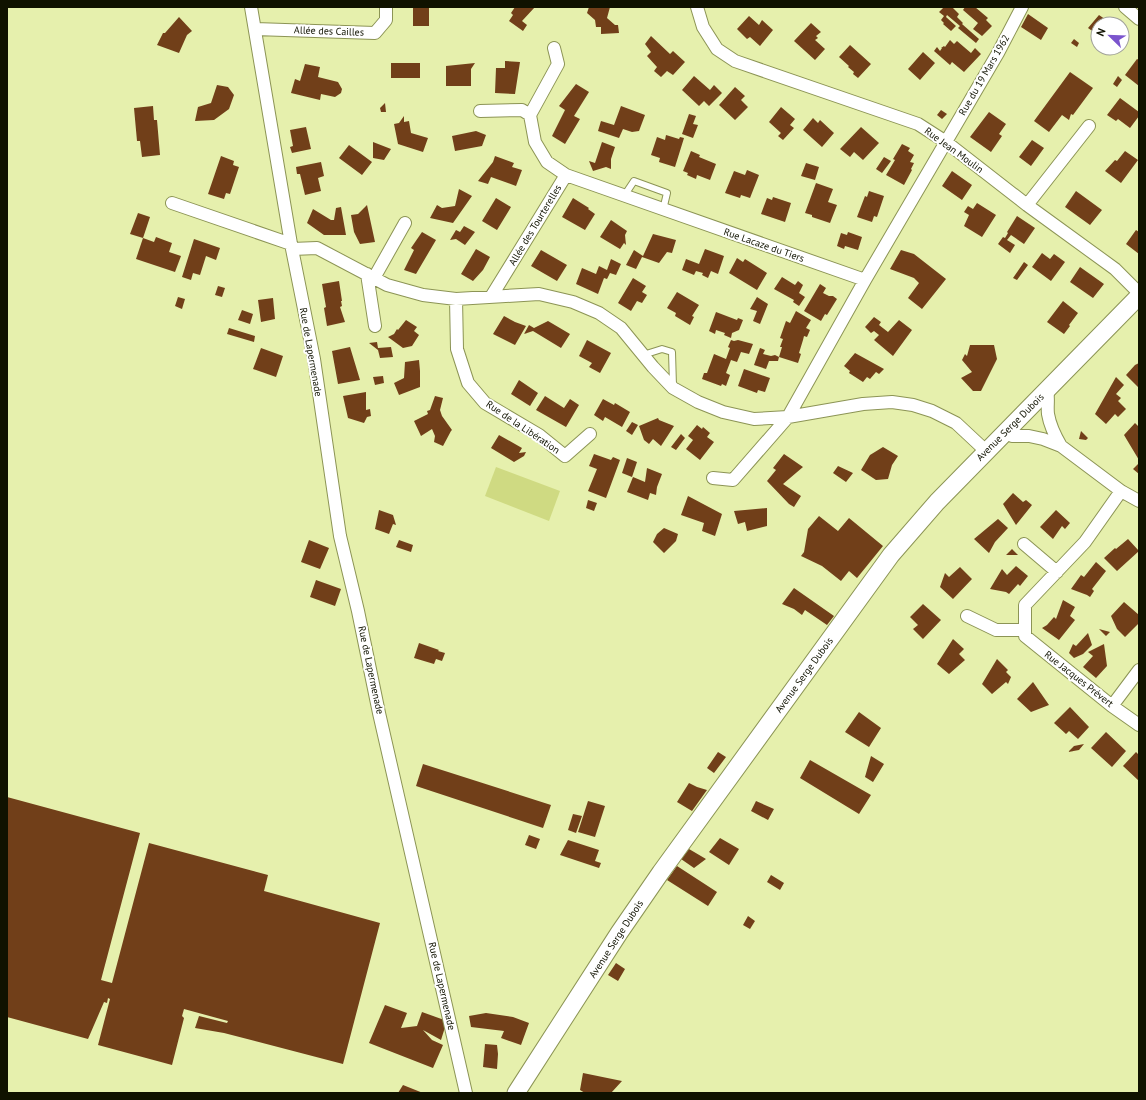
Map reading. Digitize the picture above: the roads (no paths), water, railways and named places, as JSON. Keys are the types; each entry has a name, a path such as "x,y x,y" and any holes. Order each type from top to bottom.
{"street":[{"name":"Rue de Lapermenade","path":"251,7 292,247 314,360 340,536 466,1093"},
{"name":"Allée des Cailles","path":"255,29 374,33 386,20 386,7"},
{"name":"Rue Jean Moulin","path":"697,7 703,27 717,49 735,61 918,124 946,142 1027,205 1115,269 1139,294"},
{"name":"Rue du 19 Mars 1962","path":"946,142 998,53 1022,7"},
{"path":"1125,7 1139,19"},
{"path":"480,112 522,110 530,115 558,64 554,48"},
{"name":"Allée des Tourterelles","path":"491,297 566,175 547,162 535,142 530,115"},
{"path":"1027,205 1089,126"},
{"path":"713,478 733,480 788,417 865,280 946,142"},
{"name":"Rue Lacaze du Tiers","path":"566,175 865,280"},
{"path":"172,203 292,247 317,248 387,285 423,295 456,300 539,294 573,302 599,313 621,328 673,388 698,402 723,412 754,419 788,417 863,404 892,402 913,405 932,411 956,422 986,451"},
{"path":"376,326 371,276 405,222"},
{"name":"Avenue Serge Dubois","path":"516,1093 619,933 661,872 886,561 937,502 1139,294"},
{"name":"Rue de la Libération","path":"456,300 457,349 468,383 485,403 539,435 565,456 590,434"},
{"path":"1047,389 1049,397 1048,413 1050,425 1061,446"},
{"path":"1004,432 1012,436 1029,436 1043,439 1061,446 1121,491 1139,501"},
{"path":"967,616 996,630 1025,630 1025,605 1085,542 1121,491"},
{"path":"1024,544 1057,572"},
{"name":"Rue Jacques Prévert","path":"1025,630 1025,636 1112,706 1139,725"},
{"path":"1112,706 1139,670"}],"lane":[{"path":"624,196 634,181 668,193 663,210"},
{"path":"643,355 662,349 672,352 673,388"}]}
